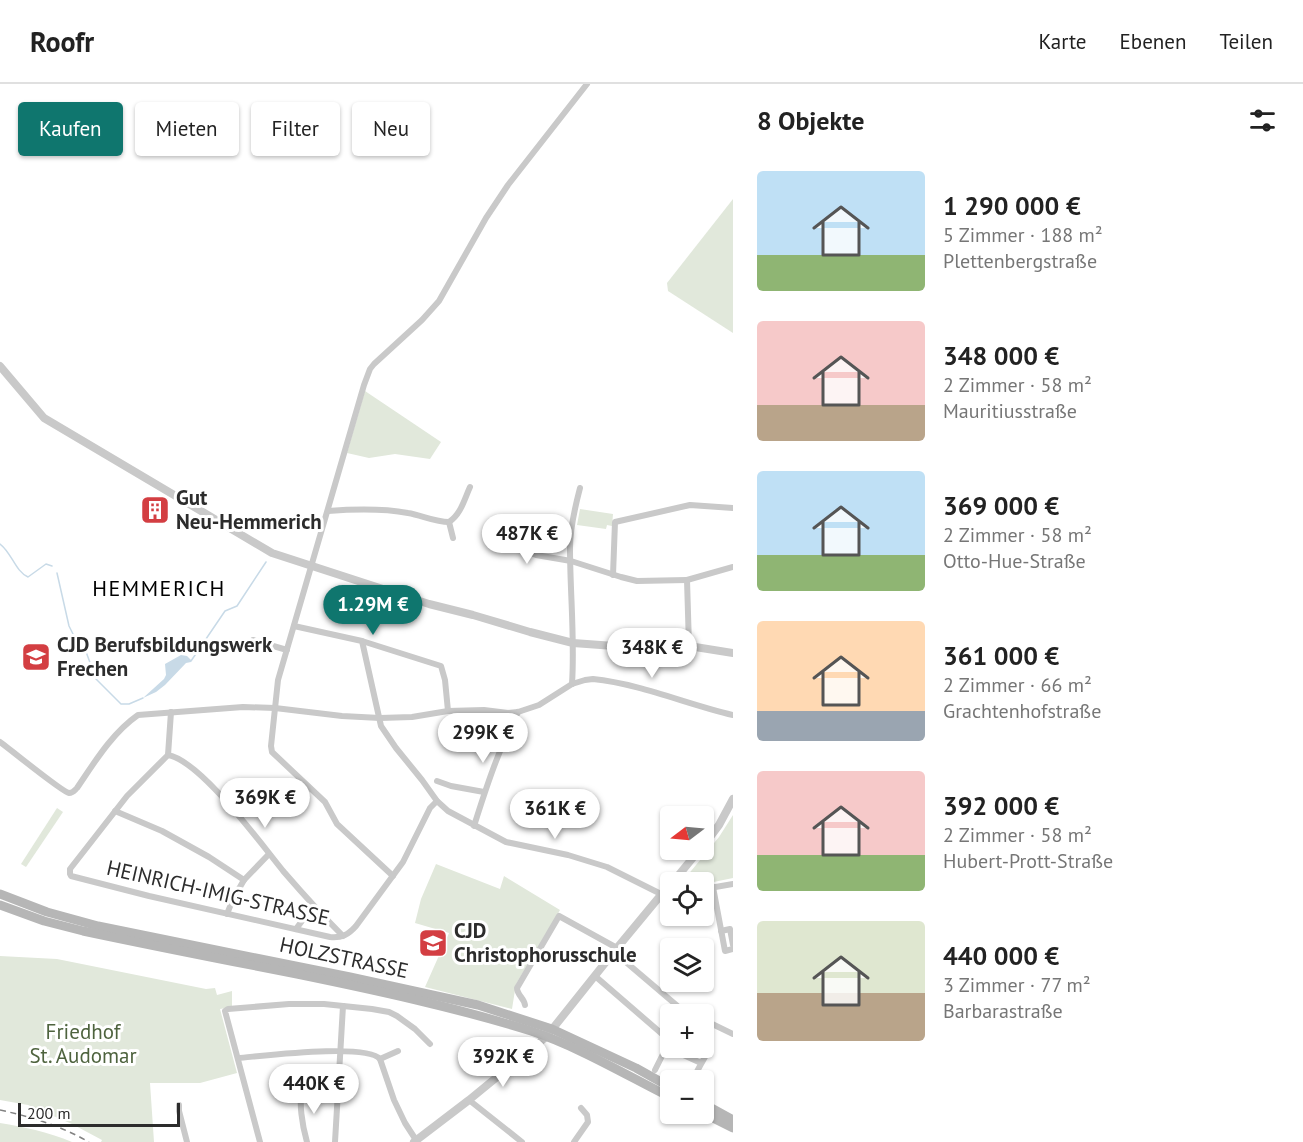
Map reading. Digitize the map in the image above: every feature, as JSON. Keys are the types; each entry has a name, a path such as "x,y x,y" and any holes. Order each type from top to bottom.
{"main road":[{"name":"HOLZSTRASSE","path":"1,901 44,921 83,932 370,989 445,1007 531,1032 549,1033 636,1068 660,1081"},
{"name":"HOLZSTRASSE","path":"549,1033 582,1053 660,1092"},
{"path":"714,1110 733,1120"},
{"path":"714,1118 733,1128"}],"street":[{"path":"393,876 337,824 325,802 272,752 278,680 370,369 422,321 439,301 486,218 508,185 587,84"},
{"path":"0,366 45,418 272,553 429,604 573,643 628,647 689,646 733,653"},
{"path":"328,511 363,508 408,513 449,522 460,511 470,487"},
{"path":"572,684 574,650 572,530 580,488"},
{"path":"613,575 615,522 690,505 733,508"},
{"path":"449,522 453,538"},
{"path":"490,539 536,555 571,561 613,575 637,580 687,580 733,567"},
{"path":"687,580 689,646"},
{"path":"294,626 362,641 441,666 445,680 448,711"},
{"path":"253,640 287,650"},
{"path":"362,641 381,726 447,811 506,842 568,855 607,867 660,893"},
{"path":"0,742 58,786 72,792 110,742 129,722 138,716 171,712 230,707 275,708 380,718 412,717 448,711 484,710 508,713 538,705 572,684 585,680 603,680 648,690 733,715"},
{"path":"171,712 168,755 115,811 162,831 244,880"},
{"path":"474,826 484,792 518,712"},
{"path":"168,755 183,761 218,793 313,906 343,936"},
{"path":"437,781 484,792"},
{"path":"444,789 451,786"},
{"path":"714,832 733,799"},
{"name":"HEINRICH-IMIG-STRASSE","path":"115,811 70,869 70,874 74,877 330,937 349,934 356,926 406,857 430,808 437,801"},
{"path":"227,914 244,880 269,854"},
{"path":"680,872 691,860"},
{"path":"714,887 733,884"},
{"path":"714,892 725,951 733,947"},
{"path":"238,1058 340,1050 377,1056 394,1100 415,1141 469,1100 549,1033 660,895"},
{"path":"296,929 313,906"},
{"path":"525,1005 517,988 559,916 615,950 674,1004"},
{"path":"595,976 660,1034"},
{"path":"260,1142 225,1011 230,1008 324,1004 372,1009 397,1016 430,1044"},
{"path":"335,1142 344,1006"},
{"path":"714,1025 733,1034"},
{"path":"380,1059 398,1051"},
{"path":"655,1070 661,1058"},
{"path":"693,1058 700,1063"},
{"path":"697,1070 705,1058"},
{"path":"304,1086 301,1090 302,1118 307,1142"},
{"path":"469,1100 522,1142"},
{"path":"179,1105 187,1142"},
{"path":"574,1142 588,1122 588,1115 582,1108"}],"green space":[{"path":"733,199 733,333 668,291 667,283"},
{"path":"365,391 441,442 430,459 395,454 369,458 347,453"},
{"path":"580,509 613,514 612,526 607,525 606,529 577,525"},
{"path":"57,808 63,812 26,867 21,864"},
{"path":"733,815 733,878 714,882 714,872 690,872 700,860 714,860 714,843"},
{"path":"436,864 500,889 504,876 560,910 516,984 512,1009 425,987 449,933 415,923 421,899"},
{"name":"Friedhof St. Audomar","path":"0,956 57,959 206,989 215,988 217,995 232,991 232,1007 220,1009 237,1073 200,1083 150,1083 154,1142 101,1142 102,1140 72,1124 28,1105 0,1100"},
{"name":"Friedhof St. Audomar","path":"0,1123 36,1130 72,1142 0,1142"}],"water":[{"path":"181,655 187,656 191,662 186,663 156,692 143,698 164,679 165,664"}],"waterway":[{"path":"0,544 20,571 28,577 46,564 52,566"},
{"path":"189,661 225,611 237,606 266,562"},
{"path":"57,573 69,626 85,649 96,679 121,704 129,704 143,698"}],"railway":[{"path":"0,1110 46,1123 89,1142"}],"place":[{"name":"Gut Neu-Hemmerich","path":"155,510"},
{"name":"CJD Berufsbildungswerk Frechen","path":"36,657"},
{"name":"CJD Christophorusschule","path":"433,943"}],"district":[{"name":"HEMMERICH","path":"159,588"}]}
